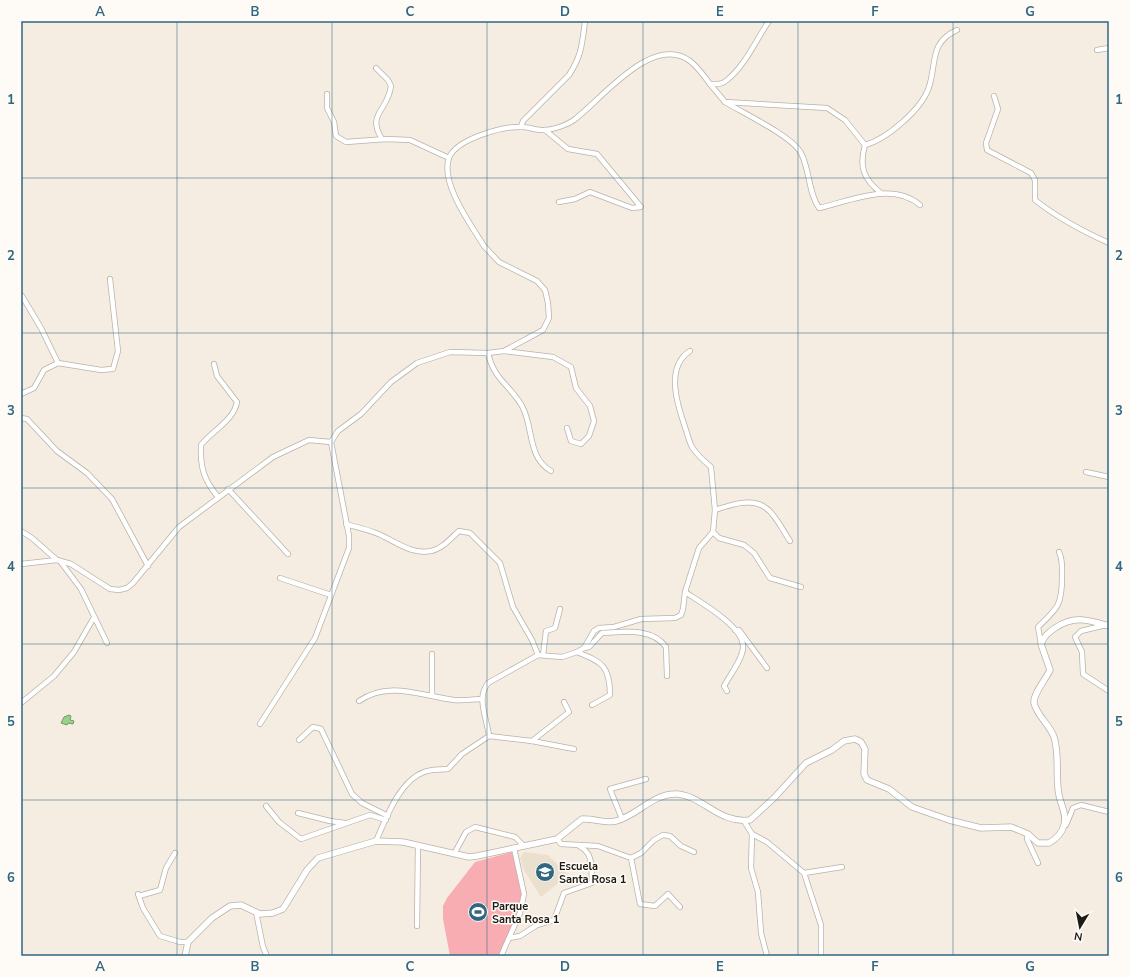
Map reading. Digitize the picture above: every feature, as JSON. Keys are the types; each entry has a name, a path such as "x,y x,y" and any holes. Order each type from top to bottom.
{"street":[{"path":"521,127 523,121 569,75 575,67 580,57 585,21"},
{"path":"710,84 719,84 727,81 741,64 769,21"},
{"path":"865,145 876,142 892,132 924,99 929,87 938,45 945,35 957,30"},
{"path":"1097,50 1109,48"},
{"path":"504,351 543,330 549,318 545,290 537,281 499,262 484,246 451,188 448,174 449,158 456,147 472,138 505,128 521,127 545,130 570,123 625,73 659,55 672,54 683,56 697,66 725,102 784,137 797,147 804,161 814,202 819,208 881,193 908,196 920,205"},
{"path":"376,68 388,80 391,86 388,99 376,119 375,126 382,139"},
{"path":"327,94 327,108 334,122 336,136 346,142 382,139 410,140 449,158"},
{"path":"994,96 998,109 986,143 987,150 1031,173 1035,180 1035,200 1050,212 1081,230 1109,243"},
{"path":"725,102 827,108 845,120 865,145"},
{"path":"545,130 568,149 597,154 641,207 632,208 590,192 575,199 559,202"},
{"path":"865,145 861,158 862,169 872,186 881,193"},
{"path":"21,394 34,388 44,370 58,363 102,370 113,368 118,351 110,278"},
{"path":"22,296 41,328 58,363"},
{"path":"260,724 315,638 349,548 349,536 331,442 338,431 361,414 391,382 417,363 450,352 488,353 504,351 553,357 571,367 576,388 590,406 594,421 589,436 581,444 571,442 567,428"},
{"path":"584,648 594,631 599,628 614,627 641,618 676,618 681,615 685,592 699,548 713,532 715,510 711,467 698,456 691,446 675,398 677,367 683,355 690,351"},
{"path":"488,353 491,367 522,406 536,457 542,466 551,471"},
{"path":"214,364 217,376 237,402 236,410 231,418 220,426 201,445 200,460 207,484 218,497"},
{"path":"21,418 27,419 56,451 87,473 112,499 148,566"},
{"path":"21,564 58,560 71,564 110,589 119,590 126,588 133,583 148,566 179,527 228,489 273,457 309,440 331,442"},
{"path":"1086,472 1109,477"},
{"path":"228,489 288,554"},
{"path":"715,510 734,504 748,503 766,508 790,541"},
{"path":"346,524 376,533 408,548 422,551 432,551 441,547 459,531 470,533 500,563 513,607 541,655"},
{"path":"21,532 32,538 58,560 80,589 107,643"},
{"path":"713,532 719,538 744,545 754,553 770,578 800,587"},
{"path":"1059,552 1062,566 1062,598 1055,611 1038,627 1041,644 1050,670 1045,681 1037,691 1034,702 1037,710 1054,736 1056,744 1058,756 1059,795 1065,814 1065,823 1061,833"},
{"path":"280,578 331,595"},
{"path":"685,592 727,620 743,641 743,652 724,686 727,691"},
{"path":"541,655 546,631 555,628 560,610"},
{"path":"21,703 54,676 74,652 94,619"},
{"path":"1041,644 1046,634 1064,622 1073,620 1088,620 1108,625"},
{"path":"1108,625 1081,631 1075,637 1082,652 1083,674 1109,691"},
{"path":"735,630 739,630 767,668"},
{"path":"489,736 482,699 483,690 488,683 541,655 562,656 589,647 602,634 633,631 653,636 666,647 667,676"},
{"path":"577,652 598,661 606,669 609,678 610,695 592,705"},
{"path":"432,654 432,695"},
{"path":"359,701 367,695 398,689 455,700 482,699"},
{"path":"532,741 569,712 564,702"},
{"path":"299,740 313,728 321,729 352,794 362,803 387,818"},
{"path":"376,841 400,792 414,778 424,772 448,769 462,754 489,736 574,748"},
{"path":"185,956 188,942 212,918 230,906 241,905 260,914 273,913 283,909 307,870 318,858 376,841 403,842 469,857 557,838 582,818 608,822 622,819 656,799 671,794 678,794 687,797 726,817 744,821 756,817 806,763 832,750 844,741 856,739 861,742 864,749 864,774 867,780 889,789 912,807 968,825 981,828 1011,827 1028,834 1038,843 1043,844 1055,839 1063,831 1073,808 1081,805 1109,812"},
{"path":"622,819 610,788 646,779"},
{"path":"266,806 280,822 301,839 370,815 387,818"},
{"path":"298,812 330,821 349,823"},
{"path":"744,821 752,834 767,842 804,873 821,925 821,956"},
{"path":"454,854 466,832 475,827 516,837 524,846"},
{"path":"752,834 751,868 758,892 762,933 767,956"},
{"path":"1028,834 1027,839 1038,863"},
{"path":"557,838 561,844 598,846 631,858 641,853 654,840 663,835 670,836 681,846 694,852"},
{"path":"509,938 520,936 536,925 554,920 564,893 592,883 590,855 586,849 575,845"},
{"path":"417,926 418,846"},
{"path":"501,956 520,913 524,894 514,848"},
{"path":"175,853 166,868 160,890 139,895 143,908 160,936 180,942 188,942"},
{"path":"631,858 640,904 655,906 668,894 680,907"},
{"path":"804,873 842,867"},
{"path":"256,912 263,947 267,956"}],"shaded area":[{"path":"69,715 71,716 70,720 74,721 73,724 68,723 67,725 61,723 64,717"},
{"name":"Parque Santa Rosa 1","path":"512,852 522,897 518,912 499,956 450,956 443,919 443,906 447,898 475,862"},
{"name":"Escuela Santa Rosa 1","path":"524,852 548,855 568,875 541,897 524,870 520,858"}],"place":[{"name":"Escuela Santa Rosa 1","path":"545,872"},
{"name":"Parque Santa Rosa 1","path":"478,912"}]}
